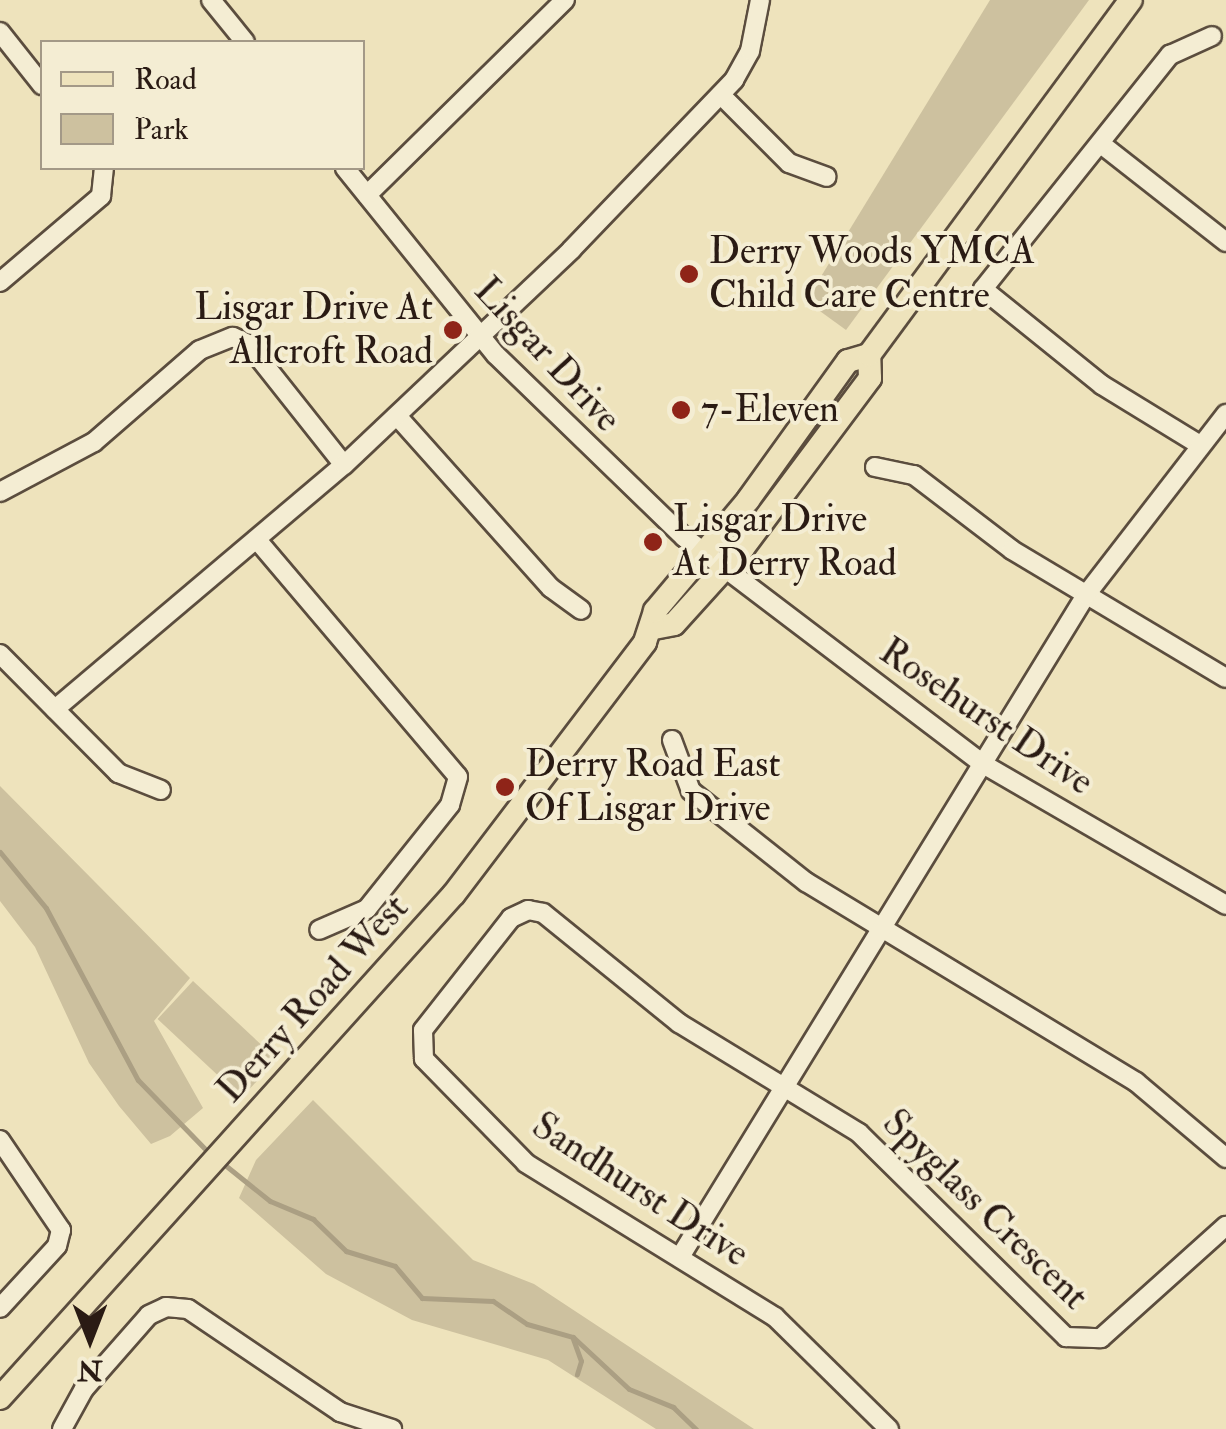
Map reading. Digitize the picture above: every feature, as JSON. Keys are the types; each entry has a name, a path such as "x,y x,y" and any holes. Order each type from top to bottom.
{"main road":[{"name":"Derry Road West","path":"0,1398 454,894 654,628 655,612 748,500 848,361 869,355 1134,3"},
{"name":"Derry Road West","path":"654,628 674,624 724,564 870,378 869,355"}],"street":[{"path":"211,0 243,40"},
{"path":"367,195 565,0"},
{"path":"55,708 258,541 482,339 722,95 746,61 760,0"},
{"path":"0,32 40,83"},
{"path":"1200,445 1102,385 983,289 1170,55 1212,36"},
{"path":"722,95 789,163 827,177"},
{"path":"1101,144 1226,242"},
{"path":"0,282 101,196 104,170"},
{"name":"Lisgar Drive","path":"347,170 482,339 579,440 703,550 724,564"},
{"path":"0,492 94,442 200,350 233,337 248,344 344,465"},
{"path":"680,1257 1086,595 1226,414"},
{"path":"398,417 551,588 581,610"},
{"path":"876,468 914,476 1012,550 1226,678"},
{"path":"258,541 458,777 450,805 367,908 319,930"},
{"name":"Rosehurst Drive","path":"724,564 983,764 1226,906"},
{"path":"0,654 118,773 161,790"},
{"path":"672,740 691,790 806,882 1136,1082 1226,1158"},
{"name":"Sandhurst Drive","path":"785,1090 679,1023 544,913 528,910 511,918 423,1030 424,1059 526,1163 775,1318 889,1429"},
{"name":"Spyglass Crescent","path":"785,1090 872,1144 1073,1340 1101,1338 1226,1226"},
{"path":"0,1140 61,1230 57,1246 0,1308"},
{"path":"62,1429 64,1414 149,1315 180,1306 340,1412 392,1429"}],"green space":[{"path":"990,0 1089,0 846,330 806,301"},
{"path":"0,786 190,978 154,1021 203,1108 170,1136 151,1144 119,1106 89,1063 35,947 0,901"},
{"path":"193,981 277,1059 242,1097 158,1019"},
{"path":"313,1100 473,1260 534,1284 754,1429 656,1429 548,1360 412,1320 326,1274 239,1198 256,1160"}],"waterway":[{"path":"0,852 46,908 138,1080 211,1155"},
{"path":"220,1161 270,1201 313,1219 346,1251 395,1266 422,1298 493,1301 527,1324 573,1337 629,1389 673,1407 696,1429"},
{"path":"573,1339 581,1361 577,1374"}],"place":[{"name":"Derry Woods YMCA Child Care Centre","path":"689,274"},
{"name":"Lisgar Drive At Allcroft Road","path":"453,330"},
{"name":"7-Eleven","path":"681,410"},
{"name":"Lisgar Drive At Derry Road","path":"653,542"},
{"name":"Derry Road East Of Lisgar Drive","path":"505,787"}]}
